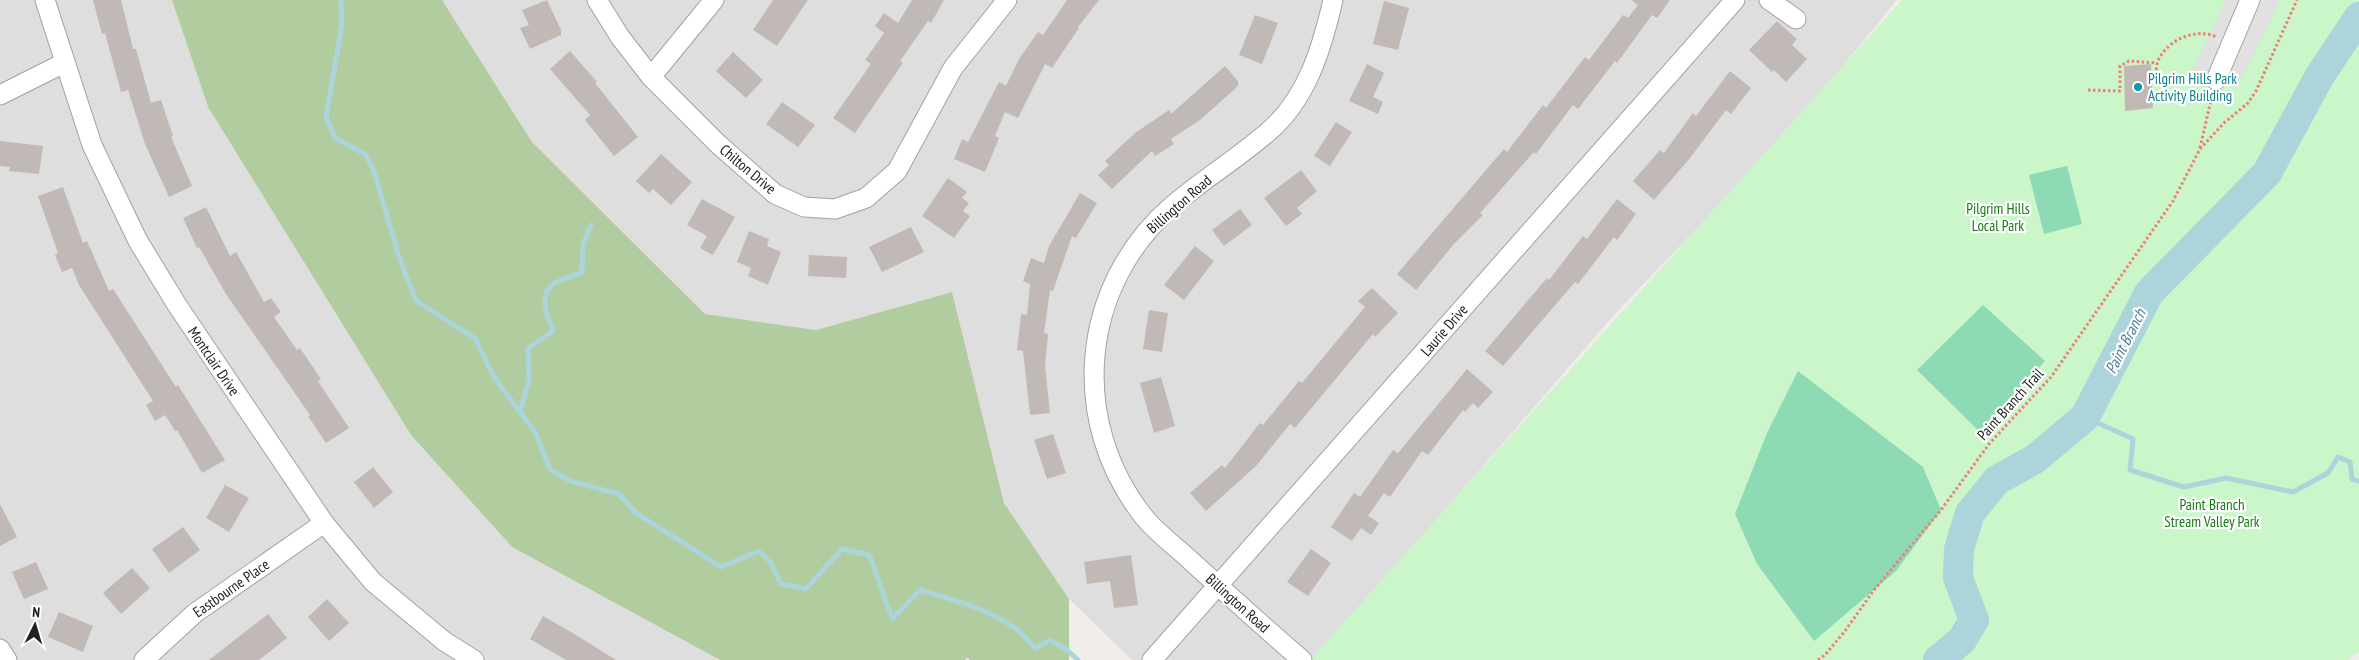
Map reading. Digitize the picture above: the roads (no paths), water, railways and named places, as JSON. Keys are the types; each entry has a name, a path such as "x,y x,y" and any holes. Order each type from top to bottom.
{"street":[{"name":"Montclair Drive","path":"45,0 92,145 138,241 177,305 324,523 373,582 444,641 474,660"},
{"name":"Chilton Drive","path":"597,0 620,37 651,77 718,144 775,194 804,207 835,209 866,198 896,170 954,68 1007,0"},
{"path":"651,77 714,0"},
{"name":"Billington Road","path":"1302,660 1144,518 1111,464 1097,418 1093,387 1098,325 1108,296 1137,242 1172,206 1269,131 1297,98 1318,54 1334,0"},
{"name":"Laurie Drive","path":"1152,660 1735,0"},
{"path":"1769,0 1796,19"},
{"path":"2216,80 2250,0"},
{"path":"0,95 64,63"},
{"name":"Eastbourne Place","path":"144,660 195,613 324,523"},
{"path":"0,649 7,660"}],"waterway":[{"path":"341,0 342,24 326,117 335,138 365,154 373,168 400,260 416,301 475,338 494,377 535,432 550,469 570,481 619,494 636,513 721,567 759,551 771,563 781,584 806,589 842,549 869,555 893,618 920,590 970,605 994,616 1019,631 1035,648 1050,640 1067,650 1078,660"},
{"name":"Paint Branch","path":"1938,660 1962,640 1974,620 1958,578 1959,549 1970,513 1997,480 2035,459 2085,417 2149,293 2267,173 2319,77 2359,17"},
{"path":"520,412 529,380 528,348 553,331 545,308 546,295 555,283 582,272 583,245 591,225"},
{"path":"2085,417 2133,439 2130,470 2184,487 2226,478 2293,492 2328,473 2338,457 2350,462 2352,479 2359,481"}],"place":[{"name":"Pilgrim Hills Park Activity Building","path":"2138,87"}],"park label":[{"name":"Pilgrim Hills Local Park","path":"1998,216"},
{"name":"Paint Branch Stream Valley Park","path":"2212,512"}]}
